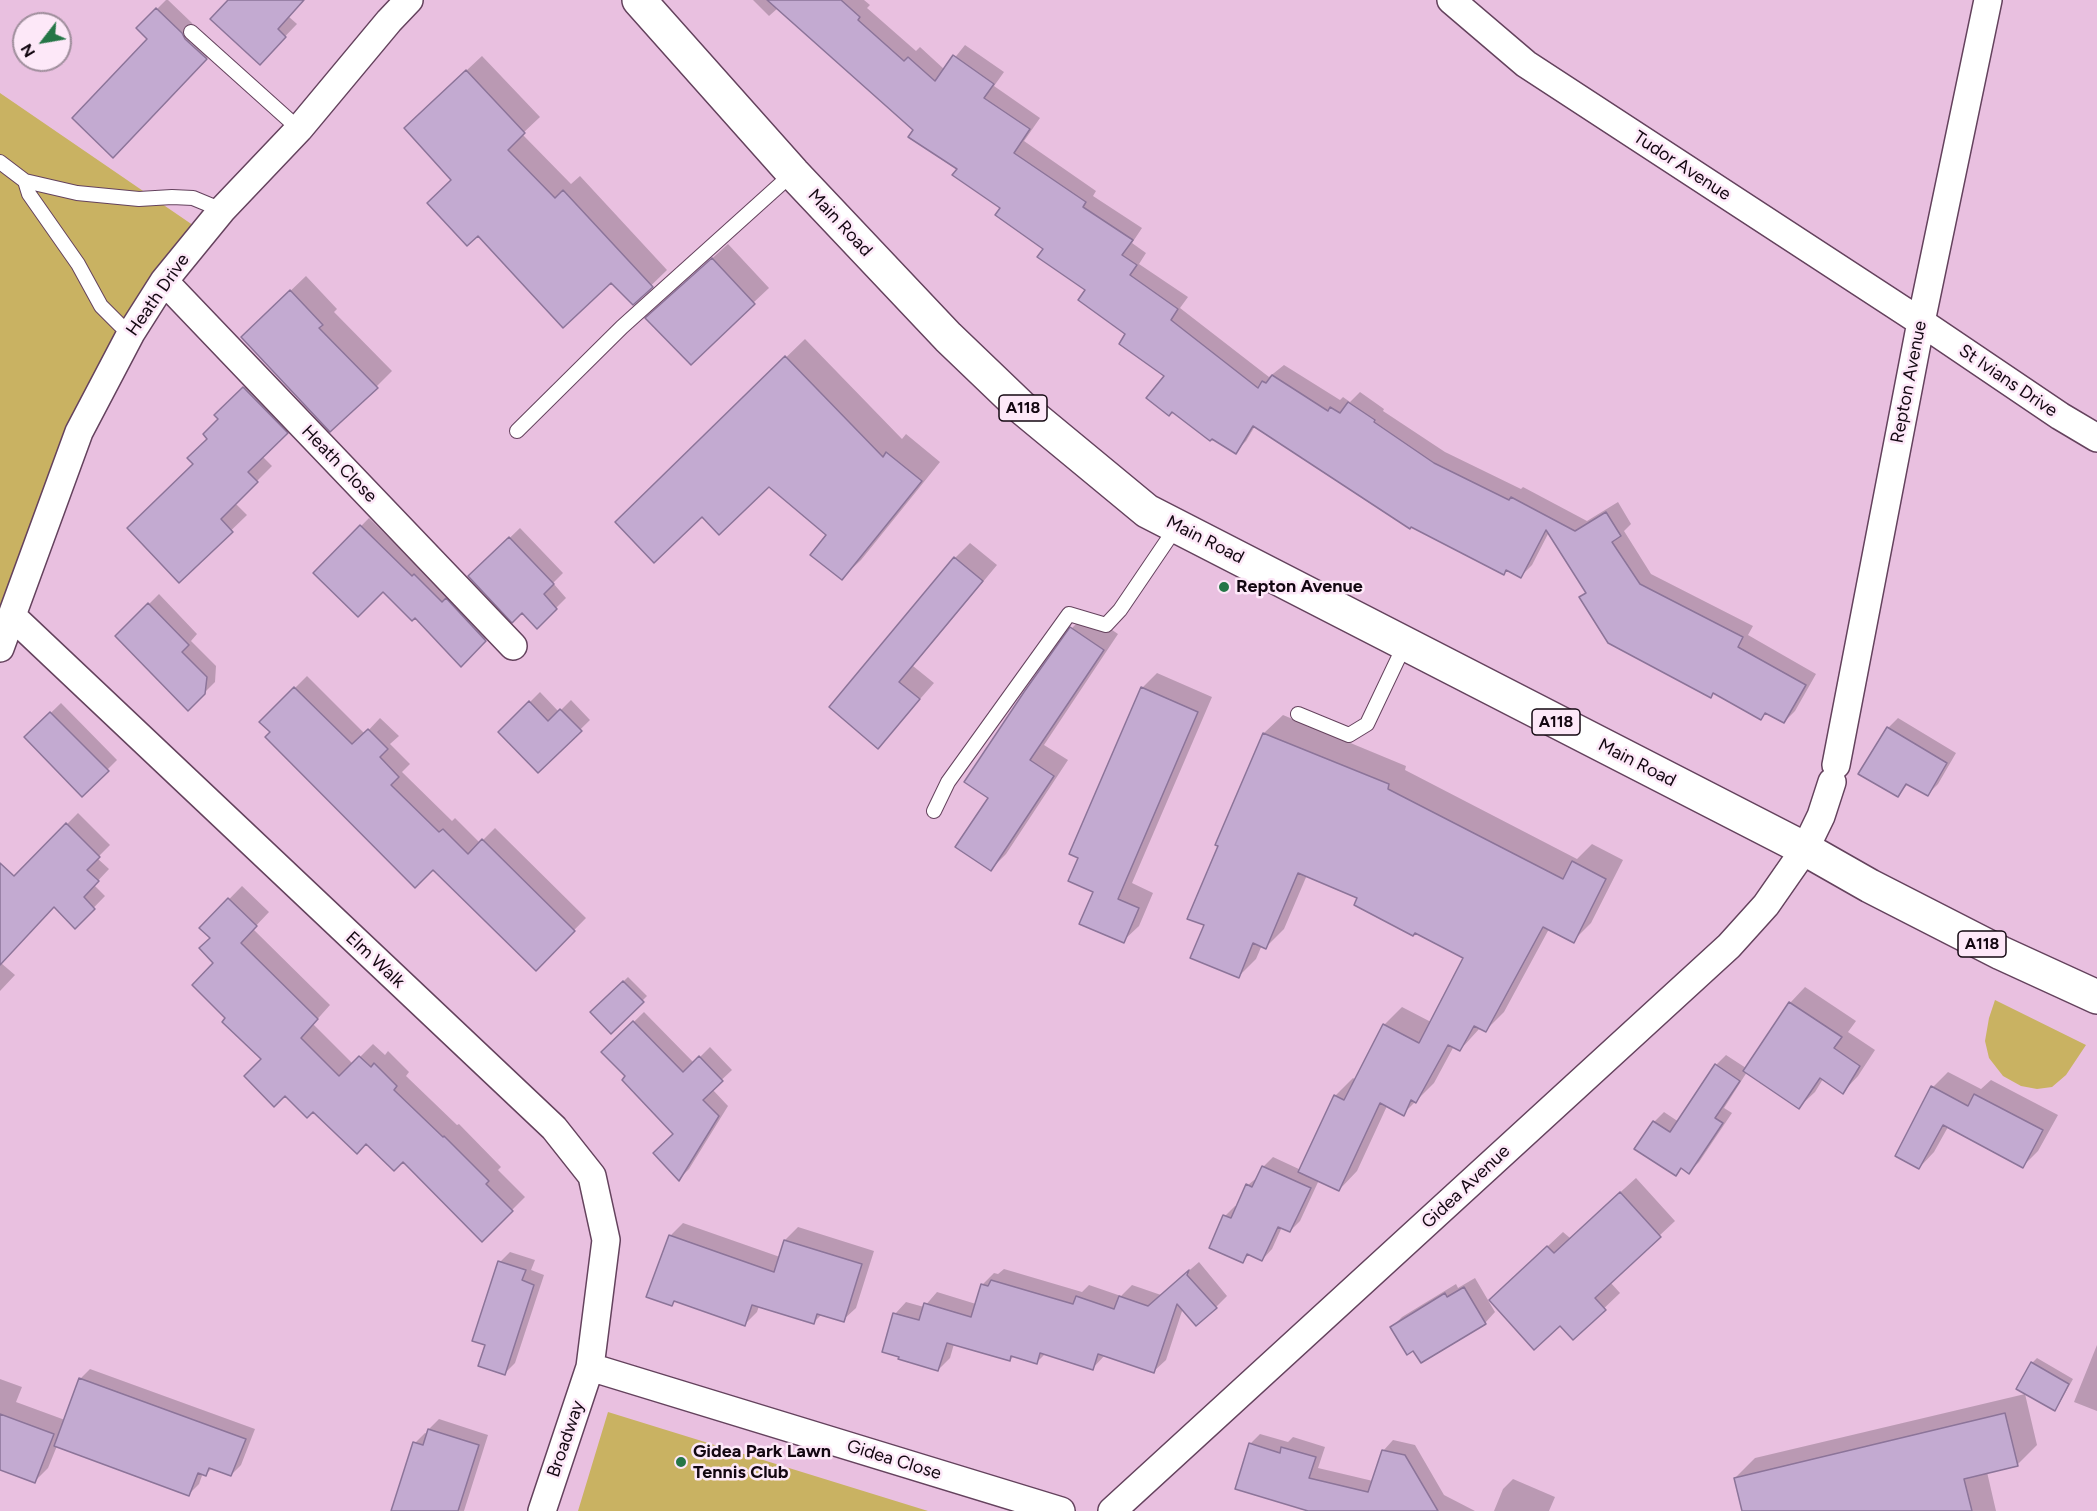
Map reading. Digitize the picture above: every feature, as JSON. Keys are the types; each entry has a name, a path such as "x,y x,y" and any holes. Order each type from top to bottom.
{"main road":[{"name":"Main Road","path":"639,0 793,173 948,337 1020,406 1147,511 1805,849 1870,886 2001,953 2097,997"}],"street":[{"name":"Heath Drive","path":"0,648 79,432 131,333 164,281 222,210 298,129 409,0"},
{"name":"Tudor Avenue","path":"1450,0 1526,64 1921,322"},
{"name":"Repton Avenue","path":"1805,849 1821,816 1834,774 1921,322 1988,0"},
{"name":"Heath Close","path":"164,281 513,646"},
{"name":"St Ivians Drive","path":"1921,322 2060,416 2097,438"},
{"name":"Elm Walk","path":"12,616 554,1128 592,1176 606,1240 590,1367"},
{"name":"Gidea Avenue","path":"1113,1511 1729,946 1766,905 1805,849"},
{"name":"Broadway","path":"542,1511 590,1367"},
{"name":"Gidea Close","path":"590,1367 1061,1511"}],"lane":[{"path":"191,32 298,129"},
{"path":"0,162 25,181 77,193 139,200 193,198 222,210"},
{"path":"516,431 622,327 793,173"},
{"path":"25,181 29,194 78,264 101,306 120,326 131,333"},
{"path":"934,811 948,782 1069,614 1106,625 1120,610 1177,526"},
{"path":"1298,714 1349,735 1367,724 1405,644"}],"shaded area":[{"path":"0,93 203,232 79,432 0,648"},
{"path":"1995,1000 2086,1045 2066,1075 2052,1087 2037,1089 2021,1086 2003,1076 1989,1058 1985,1041"},
{"name":"Gidea Park Lawn Tennis Club","path":"608,1412 928,1511 578,1511"}],"building":[{"path":"228,0 304,0 278,29 286,37 260,65 210,19"},
{"path":"767,0 841,0 860,17 858,20 904,61 908,57 935,81 953,55 994,84 984,98 1030,129 1014,153 1086,202 1083,207 1133,240 1122,255 1137,265 1130,275 1178,309 1171,320 1258,388 1262,381 1266,383 1272,375 1328,411 1330,407 1340,413 1348,402 1434,463 1509,500 1511,497 1575,531 1606,512 1621,536 1612,542 1640,584 1743,637 1738,647 1806,685 1784,723 1765,713 1761,720 1713,693 1711,698 1608,643 1579,597 1586,593 1546,530 1521,578 1506,570 1504,575 1411,527 1410,529 1253,426 1236,454 1212,439 1210,441 1172,412 1169,416 1146,398 1164,376 1119,344 1125,334 1078,300 1085,290 1037,257 1043,249 995,215 1000,208 952,175 957,169 908,137 913,130"},
{"path":"156,8 207,59 113,158 72,118 147,39 136,28"},
{"path":"466,70 525,133 508,150 555,198 563,190 653,287 633,305 611,283 563,328 478,236 467,246 427,203 451,180 404,128"},
{"path":"712,258 755,304 691,365 645,318"},
{"path":"290,290 323,325 319,328 378,388 330,432 241,337"},
{"path":"785,356 883,457 886,452 922,481 842,580 810,555 826,535 769,487 719,535 702,517 654,563 615,522"},
{"path":"243,387 288,433 248,472 258,482 221,519 233,532 179,583 127,528 193,464 187,458 207,439 203,434 218,419 214,415"},
{"path":"360,525 442,602 446,598 486,641 461,667 415,618 412,621 383,592 358,617 313,573"},
{"path":"509,537 554,584 544,594 557,609 537,629 522,613 512,623 468,576"},
{"path":"954,557 983,581 899,682 920,699 878,749 829,707"},
{"path":"148,603 189,645 182,652 207,677 205,694 188,711 115,636"},
{"path":"1070,627 1104,650 1030,760 1054,776 991,871 955,847 988,798 964,782"},
{"path":"294,687 352,744 368,729 388,749 380,757 399,777 391,785 439,832 443,829 468,854 482,839 575,931 536,971 433,870 415,888 265,737 270,732 259,722"},
{"path":"1141,687 1198,712 1118,899 1139,908 1124,943 1079,924 1093,892 1068,881 1078,858 1069,854"},
{"path":"529,701 548,721 560,709 582,731 538,773 498,732"},
{"path":"50,712 109,771 82,797 24,737"},
{"path":"1887,727 1947,763 1928,796 1906,784 1898,797 1858,774"},
{"path":"1263,733 1389,784 1388,789 1563,879 1572,861 1606,879 1574,943 1543,927 1486,1032 1474,1026 1460,1051 1448,1045 1416,1103 1411,1100 1404,1116 1380,1103 1339,1191 1298,1172 1334,1095 1344,1100 1383,1024 1419,1043 1463,958 1415,933 1413,936 1354,905 1357,898 1298,873 1266,949 1253,943 1239,978 1190,958 1204,925 1187,919 1218,846 1215,845"},
{"path":"66,823 100,857 87,870 99,881 84,897 95,909 75,929 54,907 0,965 0,863 14,876"},
{"path":"228,898 257,926 241,943 318,1019 301,1038 339,1076 359,1056 371,1067 374,1063 397,1086 394,1090 489,1181 486,1184 513,1211 482,1242 403,1162 394,1171 366,1144 357,1154 313,1112 307,1118 285,1096 274,1107 244,1076 261,1059 222,1022 225,1018 192,985 213,963 199,948 210,938 199,928"},
{"path":"623,981 644,1002 611,1034 590,1012"},
{"path":"1789,1002 1842,1037 1834,1048 1860,1066 1843,1094 1820,1078 1799,1109 1743,1071"},
{"path":"633,1021 683,1072 699,1056 723,1081 703,1100 719,1116 679,1181 653,1153 673,1134 622,1080 625,1076 601,1052"},
{"path":"1715,1064 1740,1081 1715,1118 1723,1123 1689,1174 1681,1168 1676,1176 1634,1149 1653,1121 1670,1132"},
{"path":"1931,1086 1968,1106 1974,1094 2043,1130 2023,1168 1943,1125 1919,1169 1895,1156"},
{"path":"1262,1166 1311,1188 1290,1232 1278,1227 1262,1261 1247,1254 1243,1263 1209,1248 1223,1215 1231,1218 1246,1184 1252,1187"},
{"path":"1620,1192 1661,1237 1595,1298 1606,1310 1573,1340 1560,1326 1534,1350 1489,1300 1547,1246 1554,1253"},
{"path":"669,1235 774,1272 784,1240 862,1264 844,1322 817,1314 814,1324 752,1305 745,1326 674,1301 672,1306 646,1297"},
{"path":"498,1261 526,1270 522,1280 534,1285 505,1375 478,1366 485,1345 472,1341"},
{"path":"1189,1270 1187,1275 1217,1308 1196,1326 1177,1304 1154,1373 1098,1354 1093,1370 1040,1353 1037,1364 1011,1356 1010,1361 947,1343 938,1371 882,1352 893,1313 919,1320 924,1303 971,1317 981,1284 988,1286 991,1280 1073,1304 1076,1296 1114,1309 1119,1296 1148,1306"},
{"path":"1464,1287 1486,1324 1421,1363 1413,1351 1407,1355 1390,1327 1445,1293 1447,1297"},
{"path":"2031,1362 2069,1384 2055,1411 2016,1389"},
{"path":"79,1378 246,1439 231,1476 209,1468 206,1476 198,1473 189,1496 54,1446"},
{"path":"2005,1413 2018,1466 1964,1479 1972,1511 1742,1511 1734,1478"},
{"path":"0,1414 54,1434 35,1483 0,1470"},
{"path":"428,1429 479,1445 458,1511 391,1511 413,1442 423,1445"},
{"path":"1249,1443 1280,1453 1281,1447 1316,1457 1309,1478 1368,1492 1382,1450 1405,1455 1438,1511 1308,1511 1235,1489"}],"place":[{"name":"Repton Avenue","path":"1224,587"},
{"name":"Gidea Park Lawn Tennis Club","path":"681,1462"}]}
